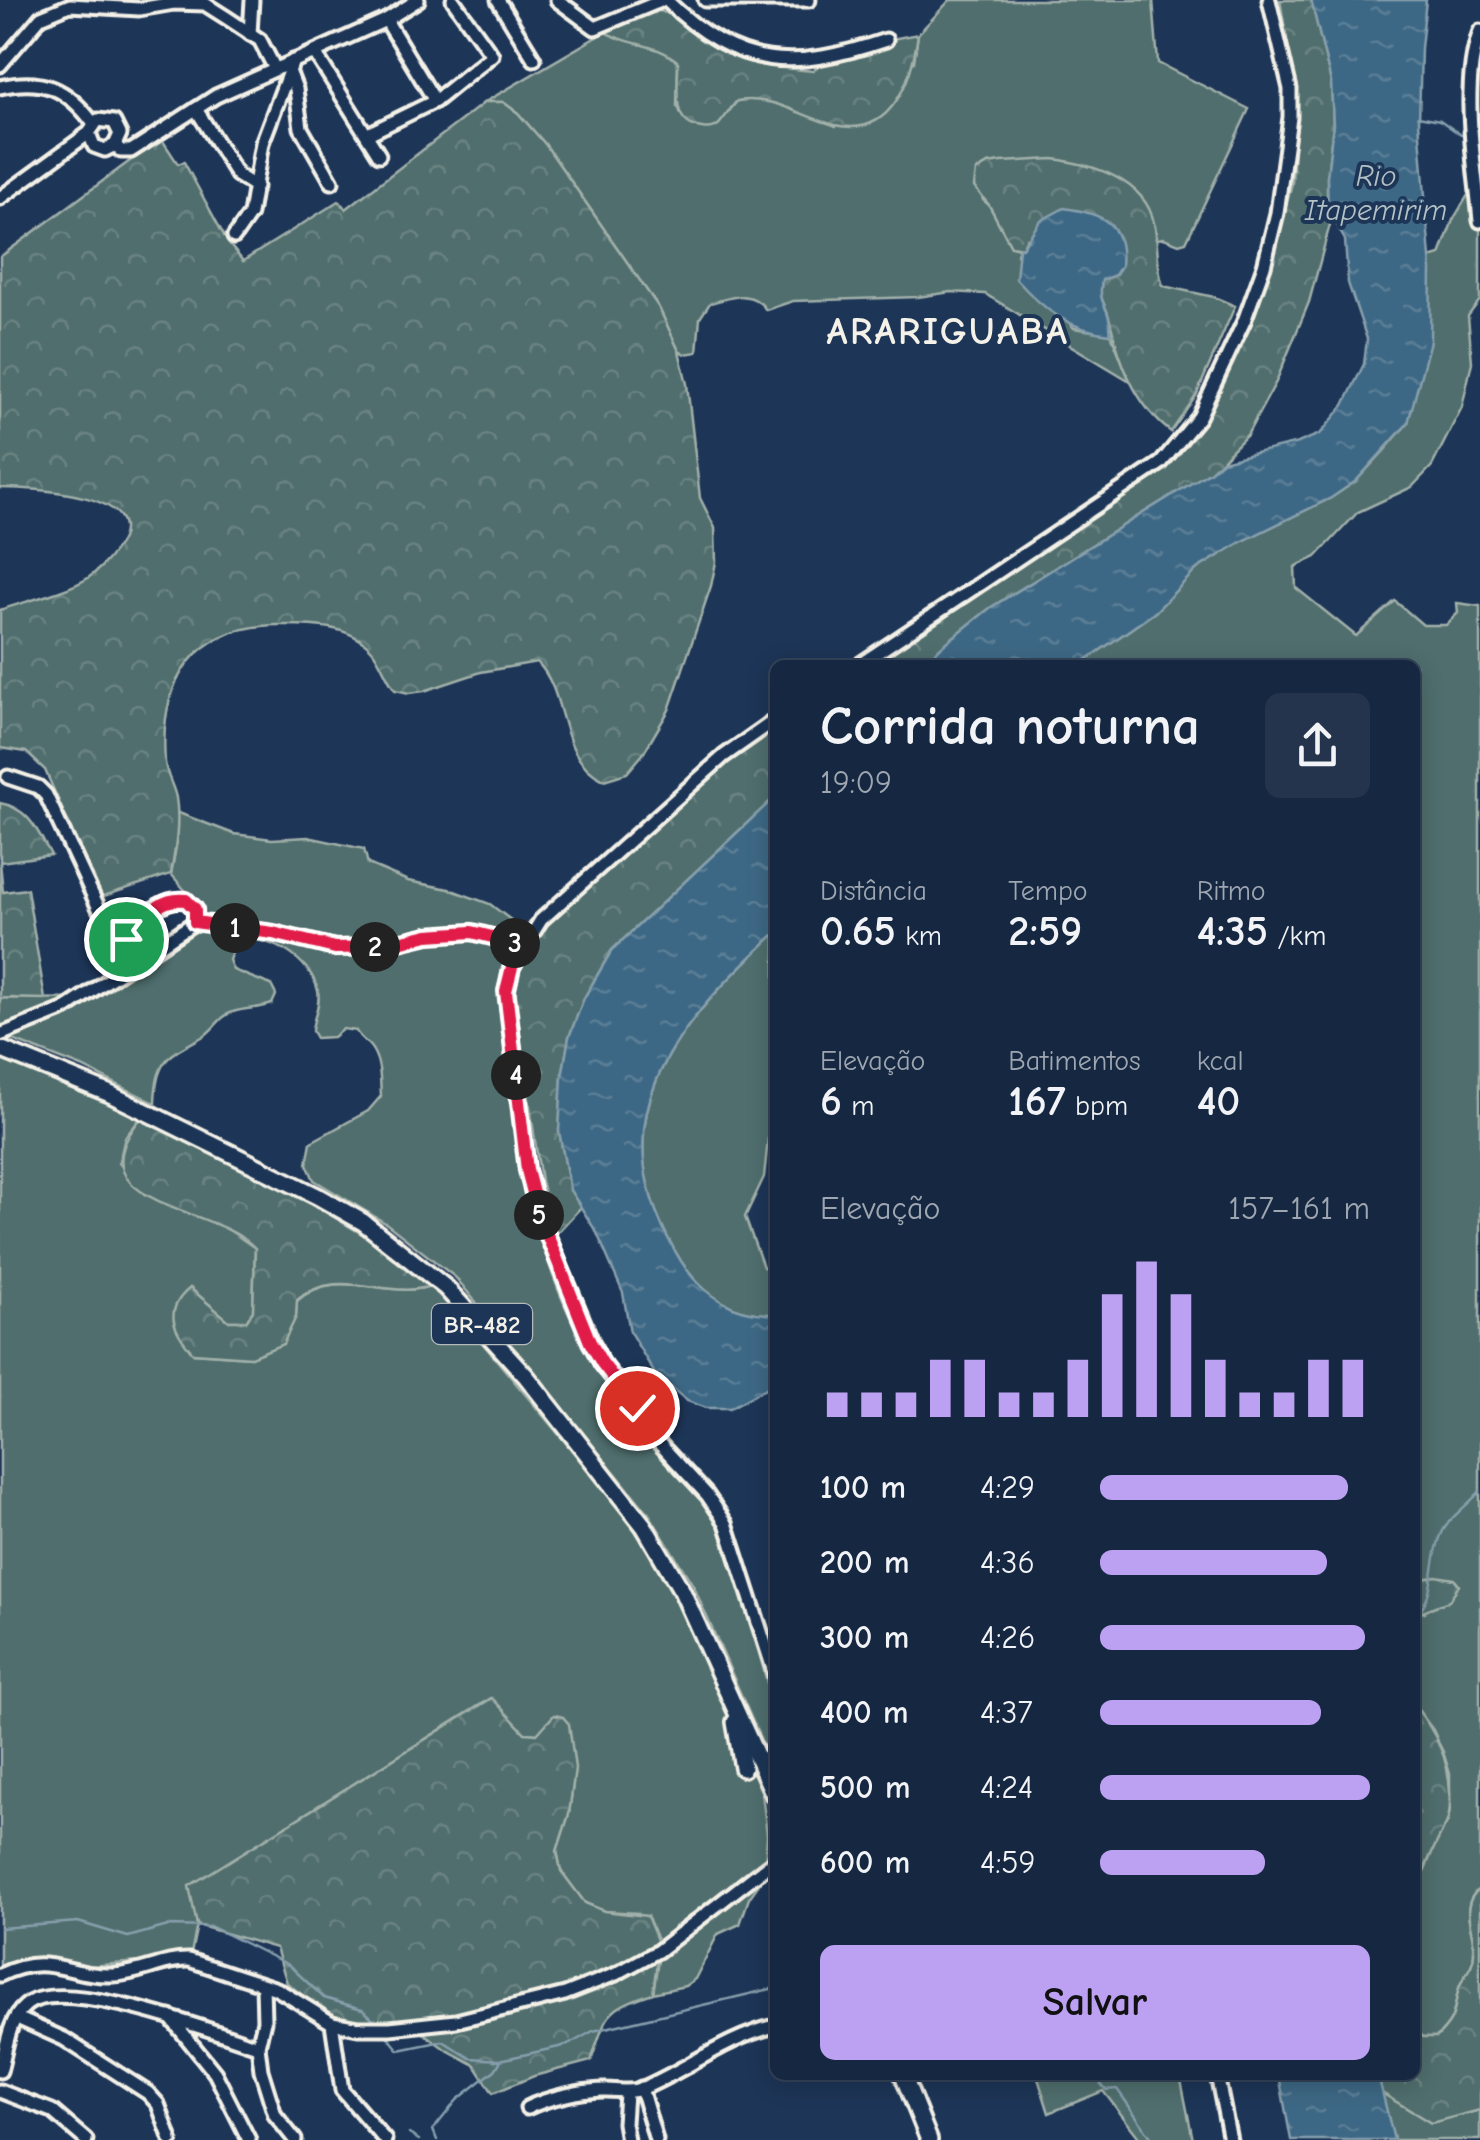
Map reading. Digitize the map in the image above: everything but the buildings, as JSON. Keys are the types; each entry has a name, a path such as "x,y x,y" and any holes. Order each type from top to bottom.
{"highway":[{"name":"BR-482","path":"0,1049 108,1093 317,1196 363,1222 428,1270 476,1317 526,1376 644,1526 682,1590 770,1786"},
{"path":"731,1698 743,1768"},
{"path":"905,2080 929,2140"}],"street":[{"path":"250,34 252,0"},
{"path":"115,145 122,152 132,152 196,109 386,20 418,0"},
{"path":"368,134 436,101 492,55 453,0"},
{"path":"498,0 534,59"},
{"path":"556,0 575,4 596,28 664,0 686,20 720,40 781,62 805,62 848,53 886,40"},
{"path":"705,0 809,0"},
{"path":"867,660 1151,471 1174,450 1198,417 1244,320 1264,266 1277,212 1290,89 1269,0"},
{"path":"0,65 40,16 70,5 139,10 188,2 204,4 260,40 275,69"},
{"path":"386,20 436,101"},
{"path":"1480,31 1471,67 1480,221"},
{"path":"314,53 379,155"},
{"path":"291,66 301,128 332,182"},
{"path":"234,236 250,214 262,143 291,66"},
{"path":"0,87 44,83 78,102 91,128 90,142 99,149 115,145"},
{"path":"196,109 238,175 256,188"},
{"path":"0,198 103,119 114,122 120,134 115,145"},
{"path":"770,724 724,756 541,920 512,967 506,991 527,1170 538,1212 602,1363 658,1442 708,1495 726,1523 770,1659"},
{"path":"8,778 38,787 46,796 102,915 121,939 126,939 159,903 173,899 186,900 195,909 195,922"},
{"path":"0,1036 65,1009 195,922 273,933 335,948 378,947 428,935 472,932 524,945"},
{"path":"0,1975 28,1964 43,1964 110,1976 190,1960 277,1990 332,2023 358,2028 414,2027 565,1994 616,1974 658,1951 770,1864"},
{"path":"263,1985 264,2020 258,2046 265,2089 275,2115 295,2140"},
{"path":"0,2071 23,2007 53,1995 170,2017 258,2046"},
{"path":"170,2017 214,2073 249,2140"},
{"path":"17,2018 64,2039 148,2093 158,2104 170,2140"},
{"path":"332,2023 342,2090 377,2138"},
{"path":"527,2108 538,2102 600,2090 626,2093 724,2043 770,2028"},
{"path":"1218,2080 1230,2140"},
{"path":"641,2088 656,2140"},
{"path":"0,2092 52,2111 86,2140"},
{"path":"626,2093 627,2140"}],"green space":[{"path":"950,0 1153,0 1158,63 1249,109 1186,242 1179,244 1157,239 1155,226 1002,162 976,171 983,200 1011,246 1019,248 1017,254 1074,328 1111,334 1130,381 985,294 951,292 918,297 793,301 766,310 754,299 733,297 710,303 700,318 697,352 685,354 679,351 659,308 545,144 503,102 485,102 605,32 661,51 678,62 677,107 717,127 737,101 757,98 836,126 914,62 918,34"},
{"path":"1280,0 1311,0 1331,82 1333,124 1327,201 1332,217 1309,302 1276,382 1247,435 1211,471 990,608 928,660 867,660 1143,479 1214,390 1274,254 1292,183 1297,99"},
{"path":"651,9 685,22 744,58 813,71 833,50 918,34 904,86 885,114 872,123 855,127 835,125 775,104 751,100 737,101 717,126 705,129 684,120 680,112 678,62 661,51 605,32"},
{"path":"485,102 503,102 545,144 659,308 679,351 687,384 700,498 715,528 716,562 669,710 627,773 604,780 578,757 554,691 537,662 481,672 409,693 395,690 363,641 340,631 279,625 224,635 204,647 188,664 168,707 165,762 177,817 171,874 101,897 45,770 26,752 0,748 0,610 88,578 112,554 124,531 120,516 106,505 86,498 0,488 0,257 153,144 163,141 178,164 184,162 228,243 243,261 339,201 346,209"},
{"path":"1053,159 1114,176 1140,195 1154,223 1163,286 1214,297 1235,306 1196,396 1171,432 1147,408 1130,380 1101,297 1102,280 1115,275 1121,266 1119,239 1027,238 1022,248 1011,246 989,205 974,187 976,171 988,164"},
{"path":"1480,168 1480,300 1468,316 1472,362 1462,407 1432,466 1412,487 1358,512 1316,557 1295,567 1296,588 1356,636 1395,601 1423,625 1446,625 1458,613 1457,603 1480,606 1480,1888 1468,1910 1474,1958 1459,1988 1453,2014 1437,2037 1423,2037 1420,1884 1438,1836 1448,1821 1450,1774 1433,1730 1420,1713 1420,1613 1425,1612 1420,1582 1420,660 1086,660 1155,612 1197,569 1356,481 1408,423 1430,258 1440,255 1453,220"},
{"path":"770,726 770,802 612,950 584,998 569,1037 559,1131 570,1190 581,1207 555,1235 541,1181 513,974 530,937"},
{"path":"0,803 25,816 51,855 0,862"},
{"path":"176,812 234,834 272,839 308,837 364,849 368,864 408,881 449,889 490,904 520,927 500,977 501,1011 529,1186 549,1263 580,1337 602,1371 720,1522 770,1694 770,1761 693,1585 649,1514 456,1278 387,1224 314,1180 307,1164 311,1142 368,1111 381,1096 380,1079 373,1051 356,1031 343,1029 333,1037 316,1038 312,1031 318,991 297,959 273,944 247,940 235,943 229,960 233,970 271,985 276,995 272,1004 228,1014 206,1034 172,1055 161,1068 155,1103 82,1067 0,1035 0,998 88,999 133,958 202,910 171,874"},
{"path":"0,862 3,892 27,889 45,999 0,998"},
{"path":"770,939 770,1134 764,1177 745,1217 763,1267 770,1268 770,1314 746,1311 721,1301 689,1273 656,1211 644,1164 645,1121 656,1081 704,1006"},
{"path":"0,1056 141,1118 125,1137 119,1163 144,1194 222,1225 255,1248 253,1311 246,1321 229,1321 191,1289 193,1353 251,1357 296,1317 297,1301 330,1285 417,1289 434,1285 621,1509 675,1593 762,1793 767,1835 764,1877 749,1898 740,1924 718,1934 695,1979 685,1986 653,1993 658,1960 638,1913 604,1911 585,1903 561,1871 557,1851 569,1814 575,1768 537,1734 525,1733 491,1698 190,1886 197,1925 190,1958 0,1973"},
{"path":"141,1118 329,1214 434,1285 399,1289 330,1285 297,1300 296,1317 283,1344 251,1357 193,1353 174,1321 181,1296 190,1288 229,1321 246,1321 253,1311 255,1248 235,1233 155,1200 134,1186 123,1169 124,1147"},
{"path":"1436,1576 1454,1579 1459,1585 1449,1601 1420,1612 1420,1580"},
{"path":"492,1698 525,1733 537,1734 554,1715 569,1724 575,1768 569,1814 557,1851 561,1871 585,1903 604,1911 647,1916 659,1945 653,1993 616,2009 605,2023 591,2061 534,2076 493,2093 475,2065 411,2024 332,2018 287,1983 276,1948 197,1925 189,1886"},
{"path":"1420,1714 1444,1757 1450,1801 1448,1820 1420,1883"},
{"path":"1480,1888 1480,2110 1431,2123 1382,2093 1379,2080 1420,2080 1420,2034 1437,2037 1451,2019 1459,1988 1474,1958 1468,1910"},
{"path":"1039,2080 1181,2080 1193,2140 1141,2140 1103,2091 1049,2113"},
{"path":"1382,2093 1431,2123 1480,2110 1480,2140 1394,2140"}],"water":[{"name":"Rio Itapemirim","path":"1311,0 1426,0 1419,122 1431,270 1430,341 1408,423 1356,481 1197,569 1155,612 1086,660 928,660 990,608 1222,461 1320,434 1344,405 1364,364 1367,339 1348,283 1345,240 1328,210 1331,82"},
{"path":"1064,208 1100,217 1115,230 1119,240 1121,266 1115,275 1102,280 1101,288 1111,334 1058,317 1016,279 1019,248 1040,221"},
{"path":"770,802 770,939 704,1006 677,1043 656,1081 645,1121 644,1164 656,1211 681,1261 699,1284 721,1301 746,1311 770,1314 770,1386 730,1408 706,1408 687,1401 655,1374 630,1332 623,1293 597,1233 570,1190 559,1131 569,1037 584,998 612,950"},
{"path":"1280,2080 1379,2080 1394,2140 1291,2140"}],"waterway":[{"path":"1418,116 1440,120 1461,135"},
{"path":"1420,1610 1430,1588 1442,1533 1480,1491"},
{"path":"0,1928 78,1922 128,1937 168,1926 212,1927 289,1965 324,1998 362,2009 379,2024"},
{"path":"383,2031 399,2050 443,2041 470,2058 500,2060 568,2045 593,2031 770,1989"},
{"path":"437,2140 433,2130 457,2100 500,2062"},
{"path":"1097,2080 1106,2090 1117,2089 1153,2140"},
{"path":"409,2134 419,2140"}],"district":[{"name":"ARARIGUABA","path":"948,331"}],"route":[{"path":"126,939 159,903 173,899 186,900 195,909 195,922 273,933 335,948 378,947 428,935 472,932 524,945 512,967 506,991 527,1170 538,1212 590,1342 637,1408"}]}
